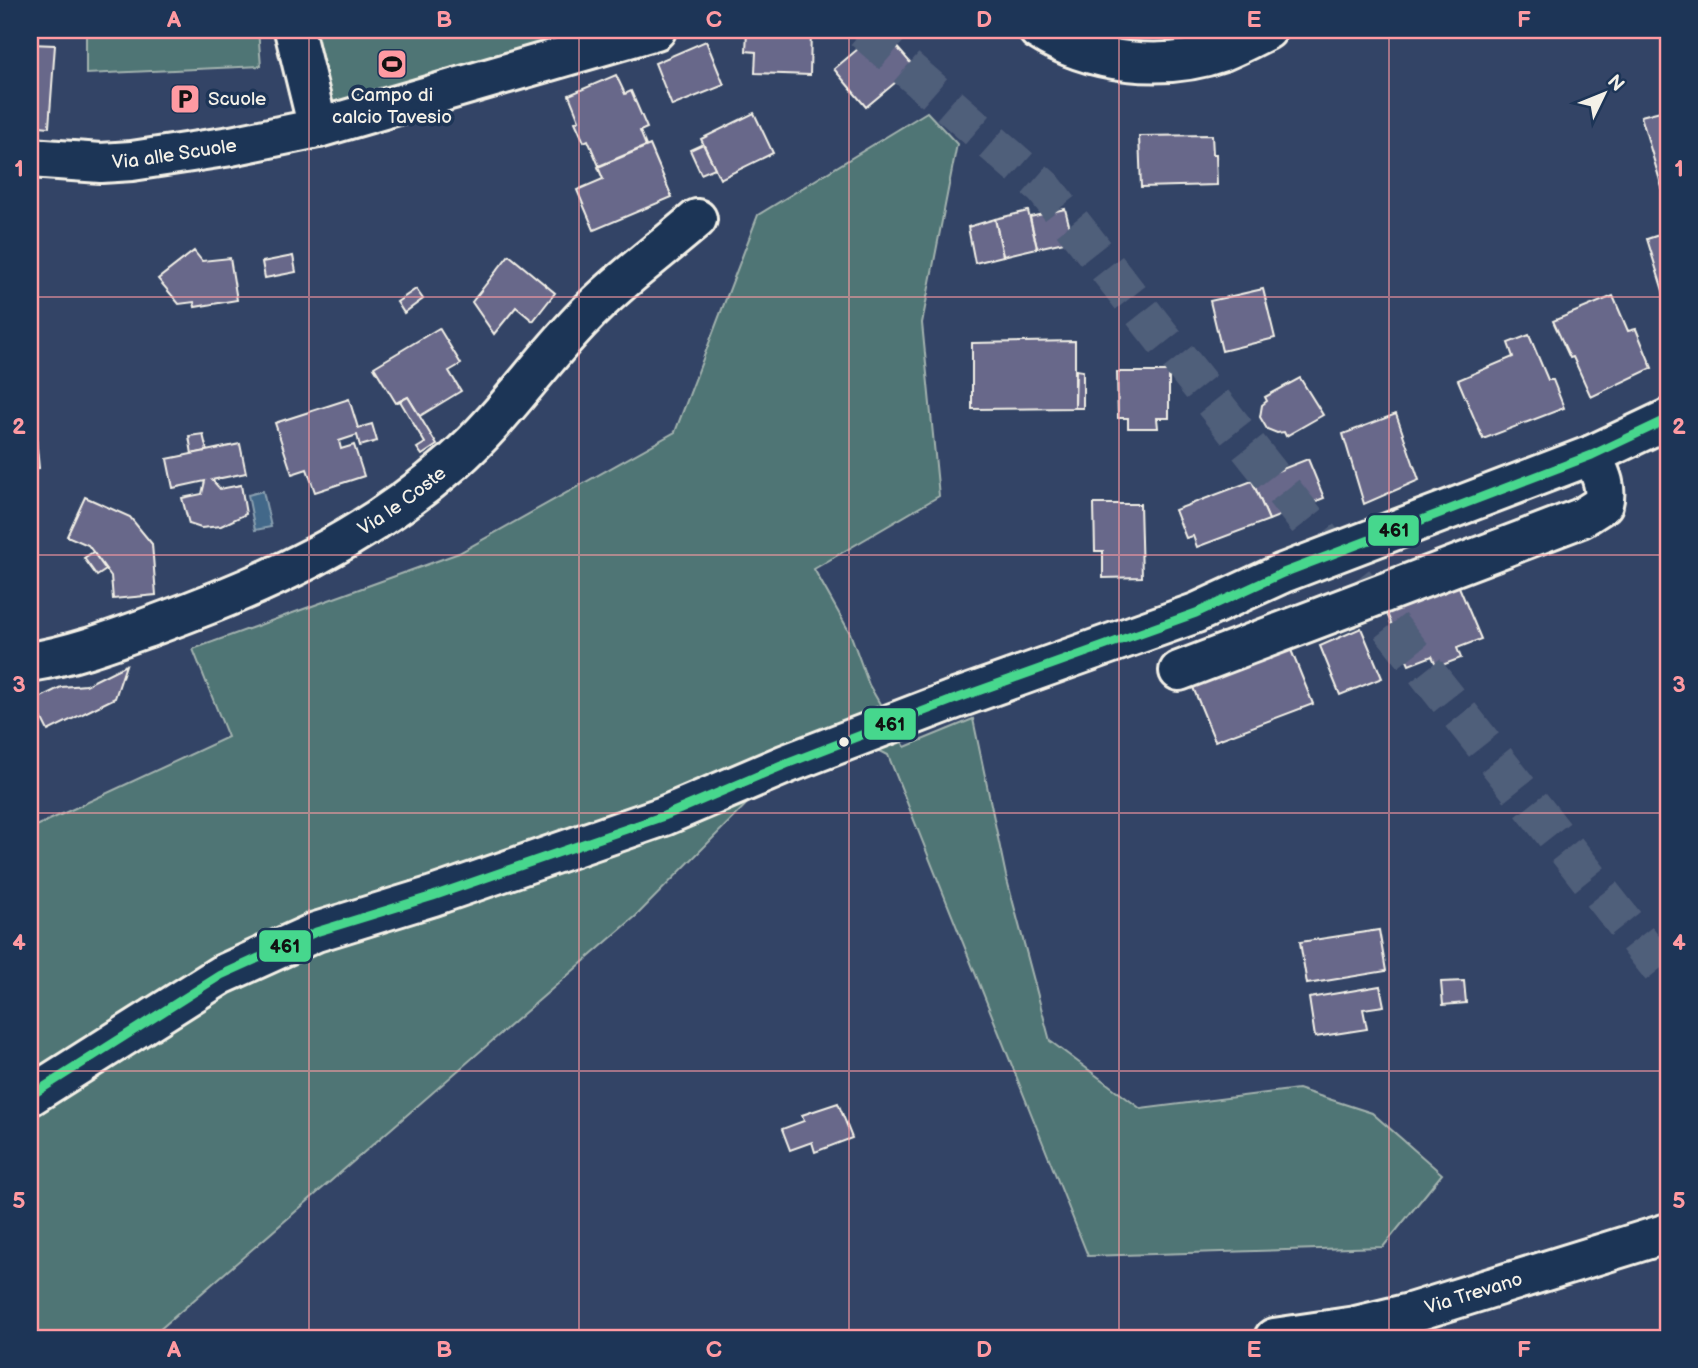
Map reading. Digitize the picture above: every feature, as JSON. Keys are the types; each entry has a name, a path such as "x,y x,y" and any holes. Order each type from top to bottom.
{"street":[{"path":"294,30 318,128"},
{"name":"Via alle Scuole","path":"30,159 101,163 132,161 231,146 318,128 656,30"},
{"path":"1038,30 1075,48 1101,56 1145,62 1199,58 1222,51 1267,30"},
{"name":"Via le Coste","path":"30,662 92,648 216,603 328,551 376,520 414,494 454,461 498,418 581,320 697,219"},
{"path":"30,1096 184,996 266,953 316,932 433,896 664,816 786,764 950,701 1196,613 1283,573 1592,455 1668,419"},
{"path":"1179,671 1581,518 1603,504 1605,495 1604,485 1592,455"},
{"name":"Via Trevano","path":"1274,1338 1356,1326 1410,1313 1668,1233"}],"green space":[{"path":"86,30 258,30 261,66 86,74"},
{"name":"Campo di calcio Tavesio","path":"304,30 591,30 331,104"},
{"path":"927,112 957,144 922,323 939,496 814,569 850,633 869,685 905,747 973,719 1006,876 1050,1041 1141,1109 1298,1089 1372,1113 1442,1174 1383,1247 1088,1256 888,755 855,738 786,764 636,916 150,1338 30,1338 30,829 228,737 193,649 459,553 675,432 758,215"}],"water":[{"path":"263,491 271,527 255,530 248,495"}],"building":[{"path":"811,30 810,75 755,73 756,52 746,51 747,31"},
{"path":"871,38 896,46 914,67 866,107 834,69"},
{"path":"706,41 724,85 672,106 655,63"},
{"path":"30,44 55,45 49,127 30,125"},
{"path":"616,75 625,94 631,91 647,128 640,131 646,146 599,166 588,140 584,142 575,122 579,120 569,95"},
{"path":"1668,109 1668,197 1665,198 1641,116"},
{"path":"754,113 773,153 720,179 701,139"},
{"path":"1212,135 1217,185 1141,187 1139,136"},
{"path":"703,144 715,168 701,174 690,150"},
{"path":"650,145 672,197 594,230 577,190 603,179 598,167"},
{"path":"1065,209 1073,240 1037,248 1030,217"},
{"path":"1028,211 1037,248 1003,256 995,219"},
{"path":"995,219 1003,256 975,263 968,227"},
{"path":"1668,232 1668,307 1647,239"},
{"path":"194,251 202,261 230,258 237,300 195,307 194,302 179,304 158,279"},
{"path":"509,255 555,293 533,321 516,307 494,334 472,302"},
{"path":"293,256 296,272 265,278 262,262"},
{"path":"416,289 423,299 404,313 397,302"},
{"path":"1263,289 1275,338 1222,351 1210,301"},
{"path":"1613,296 1628,331 1636,329 1652,368 1591,397 1553,321"},
{"path":"439,328 461,364 449,371 461,391 420,416 408,397 396,403 374,367"},
{"path":"1529,335 1548,380 1553,380 1564,408 1483,439 1458,380 1513,357 1508,343"},
{"path":"1075,341 1075,408 972,409 972,343"},
{"path":"1076,370 1083,371 1083,408 1075,408"},
{"path":"1117,372 1169,372 1169,418 1157,418 1158,428 1128,428 1128,418 1118,418"},
{"path":"1300,378 1323,415 1286,436 1284,432 1277,433 1267,429 1260,417 1262,405 1267,401 1265,397"},
{"path":"408,397 437,445 422,455 417,448 425,443 400,401"},
{"path":"349,399 358,428 372,424 377,441 360,446 357,435 339,441 341,449 354,445 364,476 315,492 307,469 292,474 275,423"},
{"path":"1396,414 1419,480 1364,504 1343,434"},
{"path":"203,434 207,451 192,454 189,436"},
{"path":"36,437 39,468 30,469 30,438"},
{"path":"240,444 246,473 212,480 220,489 241,485 246,514 221,526 201,528 189,524 182,498 202,494 205,481 173,488 167,459"},
{"path":"1308,459 1324,498 1269,520 1252,481"},
{"path":"1252,481 1269,520 1197,547 1193,536 1186,538 1175,510"},
{"path":"85,497 130,517 152,544 156,595 113,599 111,576 88,545 67,536"},
{"path":"1094,504 1140,504 1142,577 1103,578 1103,551 1095,551"},
{"path":"93,552 106,570 97,576 84,558"},
{"path":"1457,582 1481,639 1457,648 1461,658 1437,667 1432,656 1409,665 1385,609"},
{"path":"1361,628 1382,678 1340,695 1320,646"},
{"path":"1289,645 1313,704 1215,741 1192,685"},
{"path":"126,665 115,698 48,731 33,701 61,687 86,685"},
{"path":"1379,930 1386,971 1307,984 1300,942"},
{"path":"1464,981 1466,1003 1443,1005 1441,982"},
{"path":"1380,986 1384,1006 1363,1009 1367,1029 1315,1037 1309,998"},
{"path":"838,1103 852,1138 815,1152 812,1142 790,1150 782,1129 804,1121 802,1115"}],"tunnel":[{"path":"863,30 1044,188 1668,978"}],"transit line":[{"name":"461","path":"30,1096 221,975 316,932 433,896 664,816 786,764 950,701 1196,613 1283,573 1592,455 1668,419"}],"place":[{"name":"Campo di calcio Tavesio","path":"392,64"},
{"name":"Scuole","path":"185,99"}]}
